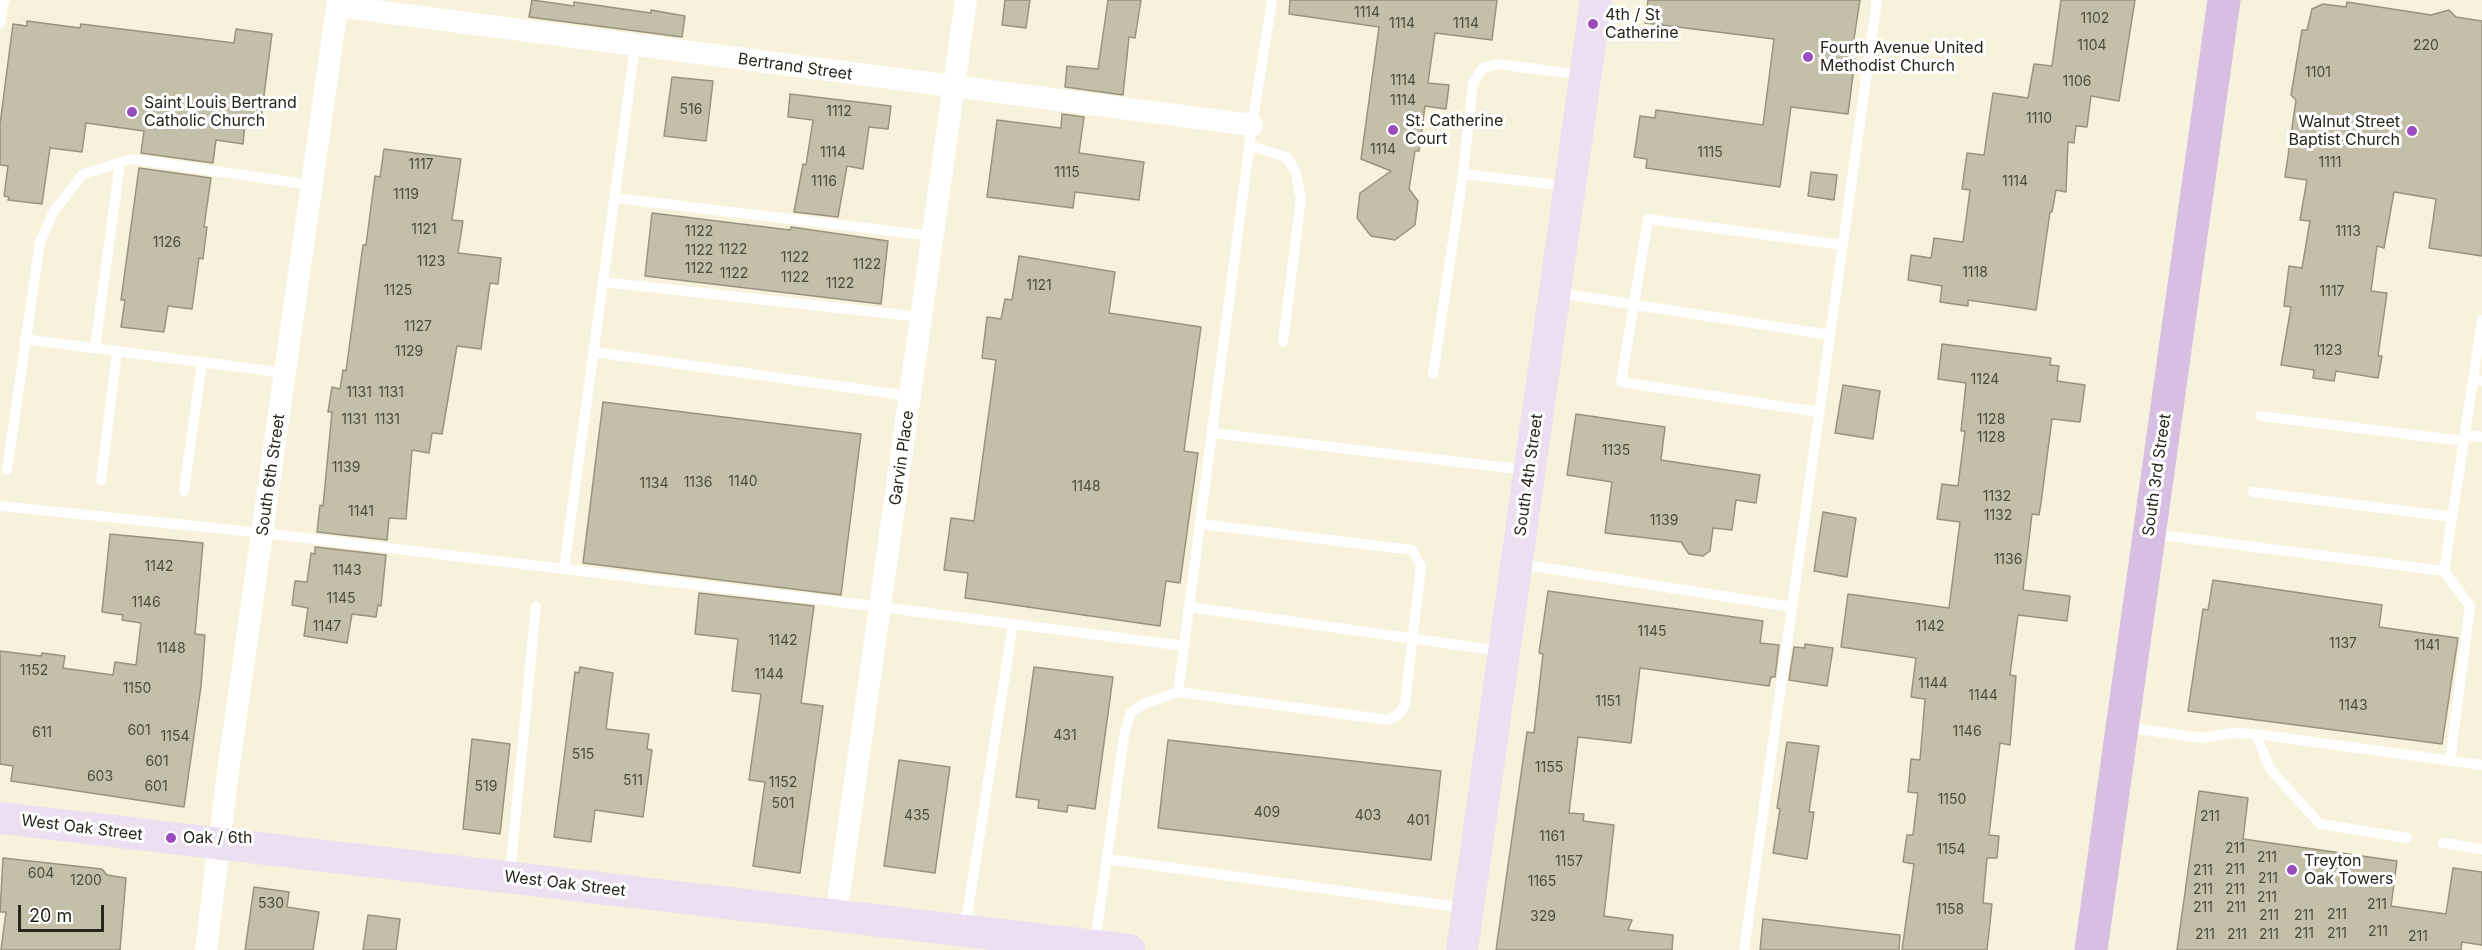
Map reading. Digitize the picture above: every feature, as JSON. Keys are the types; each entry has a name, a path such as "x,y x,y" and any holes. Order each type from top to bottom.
{"main road":[{"name":"South 4th Street","path":"1462,950 1596,0"},
{"name":"South 3rd Street","path":"2091,950 2224,0"},
{"name":"West Oak Street","path":"0,818 1129,950"}],"street":[{"name":"Garvin Place","path":"836,916 966,0"},
{"name":"Bertrand Street","path":"338,3 635,46 953,88 1251,135"},
{"name":"South 6th Street","path":"206,950 230,761 338,3"}],"lane":[{"path":"0,24 4,0"},
{"path":"1178,692 1251,135 1272,0"},
{"path":"1744,950 1877,0"},
{"path":"564,569 635,46"},
{"path":"1433,374 1463,174 1473,83 1483,68 1497,64 1586,75"},
{"path":"1251,135 1287,157 1296,173 1301,198 1282,342"},
{"path":"7,470 24,339 40,242 54,212 82,174 132,159 312,185"},
{"path":"95,348 120,163"},
{"path":"1463,174 1570,186"},
{"path":"615,198 932,236"},
{"path":"1820,412 1621,382 1632,303 1648,219 1843,245"},
{"path":"603,282 921,317"},
{"path":"1555,293 1830,334"},
{"path":"2450,760 2470,606 2444,571 2465,438 2478,380 2482,320"},
{"path":"24,339 285,373"},
{"path":"101,481 117,351"},
{"path":"594,352 910,396"},
{"path":"184,491 202,362"},
{"path":"2260,416 2465,438 2482,437"},
{"path":"1212,433 1530,470"},
{"path":"2253,492 2453,517"},
{"path":"0,506 263,533 881,607 1184,646"},
{"path":"1095,946 1124,736 1131,713 1145,703 1178,692 1389,720 1400,713 1405,704 1421,566 1412,550 1200,524"},
{"path":"2149,534 2444,571"},
{"path":"1517,563 1792,607"},
{"path":"510,878 536,606"},
{"path":"1189,607 1504,651"},
{"path":"965,931 1013,624"},
{"path":"2122,726 2201,738 2232,733 2256,734 2482,765"},
{"path":"2256,734 2270,769 2320,824 2407,838"},
{"path":"2444,843 2482,849"},
{"path":"1107,859 1468,909"}],"building":[{"path":"532,0 574,6 574,2 651,13 651,10 685,16 682,37 529,17"},
{"path":"1005,0 1030,0 1026,28 1002,25"},
{"path":"1108,0 1141,0 1135,38 1129,37 1123,95 1065,87 1067,66 1098,69"},
{"name":"St. Catherine Court","path":"1290,0 1497,0 1492,40 1435,33 1428,83 1449,85 1446,109 1425,106 1419,151 1415,151 1409,189 1418,201 1415,225 1395,240 1371,236 1357,218 1360,193 1391,171 1361,159 1379,27 1289,14"},
{"path":"1648,0 1860,0 1851,58 1855,59 1848,114 1791,107 1780,187 1646,168 1647,159 1634,157 1640,116 1655,118 1656,110 1763,125 1774,39 1645,23"},
{"path":"2061,0 2135,0 2119,101 2091,96 2087,127 2076,126 2074,143 2068,142 2066,192 2056,190 2052,212 2050,212 2036,310 1968,300 1968,306 1940,302 1942,286 1908,280 1911,255 1931,258 1934,238 1963,242 1970,190 1962,189 1967,153 1984,155 1993,93 2028,98 2034,64 2052,66"},
{"path":"2347,2 2431,15 2449,10 2456,17 2482,21 2482,256 2429,248 2436,199 2394,192 2384,248 2377,246 2371,291 2387,293 2378,356 2382,356 2378,378 2336,371 2334,381 2313,378 2314,370 2281,365 2291,307 2284,306 2289,266 2302,268 2310,221 2300,220 2307,180 2285,177 2296,100 2291,95 2302,30 2307,30 2312,9 2323,4 2346,7"},
{"name":"Saint Louis Bertrand Catholic Church","path":"27,21 80,28 81,24 234,43 236,29 272,34 260,126 245,124 243,144 216,140 213,163 141,153 144,131 86,123 82,152 50,148 42,204 8,200 9,197 4,196 8,166 0,165 0,124 13,24 27,26"},
{"path":"672,77 713,81 706,141 664,136"},
{"path":"790,94 891,106 888,129 869,127 863,169 847,166 838,217 794,212 803,164 806,165 813,120 788,117"},
{"path":"1062,114 1084,117 1079,153 1144,162 1139,200 1075,192 1073,208 987,197 997,120 1061,128"},
{"path":"384,149 461,159 452,220 463,221 458,253 501,258 498,284 490,283 481,349 457,346 442,434 432,433 429,453 412,450 406,519 389,518 387,540 317,532 320,505 323,506 332,412 328,412 332,387 340,389 343,370 346,371 363,245 366,245 375,176 380,177"},
{"path":"139,168 211,178 204,227 207,227 203,259 199,258 192,309 168,306 164,332 121,327 125,300 121,300"},
{"path":"1811,172 1837,175 1834,200 1808,196"},
{"path":"652,213 790,230 791,227 888,241 881,304 645,276"},
{"path":"1019,256 1115,272 1109,313 1201,327 1184,451 1198,453 1180,583 1166,581 1160,626 965,598 968,573 944,570 951,518 974,521 996,360 982,358 987,317 1001,319 1005,299 1012,300"},
{"path":"1942,344 2051,358 2050,365 2059,366 2057,381 2085,385 2080,422 2052,419 2039,515 2032,514 2023,590 2070,596 2067,621 2018,615 2010,675 2016,676 2010,745 2000,743 1989,835 1999,836 1997,858 1987,858 1983,903 1992,904 1987,950 1902,950 1914,864 1903,862 1907,835 1913,835 1918,793 1908,792 1911,759 1920,760 1925,699 1911,697 1916,658 1841,647 1848,594 1949,608 1960,522 1937,519 1942,484 1958,486 1965,431 1961,431 1966,383 1938,379"},
{"path":"1843,385 1880,391 1873,439 1835,433"},
{"path":"603,402 861,434 841,595 583,563"},
{"path":"1576,414 1665,427 1661,460 1760,475 1756,503 1736,500 1732,530 1713,528 1710,551 1703,556 1689,554 1681,542 1605,533 1612,482 1567,475"},
{"path":"1823,512 1856,518 1847,577 1814,571"},
{"path":"110,534 203,543 195,634 205,635 201,686 184,807 11,781 13,766 0,764 0,651 41,656 42,653 65,656 63,668 113,675 115,662 136,665 141,623 122,620 123,615 102,612"},
{"path":"315,547 386,555 381,606 378,605 376,617 352,614 347,643 304,636 308,608 292,605 295,581 307,582 311,553 315,554"},
{"path":"2213,580 2382,605 2379,627 2458,638 2442,744 2188,711 2203,609 2208,610"},
{"path":"1548,591 1763,621 1760,643 1779,645 1775,677 1771,677 1769,686 1640,668 1631,743 1578,737 1569,813 1584,814 1583,821 1614,825 1604,916 1632,920 1628,930 1673,935 1672,950 1496,950 1527,732 1534,733 1543,654 1539,653"},
{"path":"699,593 814,606 801,703 823,706 800,873 753,866 765,782 749,780 761,694 732,691 738,639 695,634"},
{"path":"1805,644 1833,648 1827,686 1789,680 1794,647 1805,648"},
{"path":"580,667 613,673 606,729 649,734 647,749 652,750 643,817 595,810 591,842 554,837 575,672 579,673"},
{"path":"1034,667 1113,677 1095,809 1068,805 1067,812 1038,808 1039,800 1016,797"},
{"path":"472,739 510,744 500,834 463,829"},
{"path":"1168,740 1441,771 1431,860 1158,828"},
{"path":"1787,742 1819,746 1809,812 1814,812 1807,859 1773,853"},
{"path":"899,760 950,767 935,873 884,866"},
{"name":"Treyton Oak Towers","path":"2199,791 2248,798 2243,839 2397,861 2391,906 2446,914 2453,868 2482,872 2482,945 2462,942 2461,950 2177,950"},
{"path":"3,858 102,869 107,875 126,878 120,950 1,950 6,912 0,912"},
{"path":"254,887 289,892 287,907 319,912 313,950 245,950"},
{"path":"368,915 400,919 396,950 363,950"},
{"path":"1763,919 1900,935 1899,950 1760,950"}],"place":[{"name":"4th / St Catherine","path":"1593,24"},
{"name":"Fourth Avenue United Methodist Church","path":"1808,57"},
{"name":"Saint Louis Bertrand Catholic Church","path":"132,112"},
{"name":"St. Catherine Court","path":"1393,130"},
{"name":"Walnut Street Baptist Church","path":"2412,131"},
{"name":"Oak / 6th","path":"171,838"},
{"name":"Treyton Oak Towers","path":"2292,870"}]}
